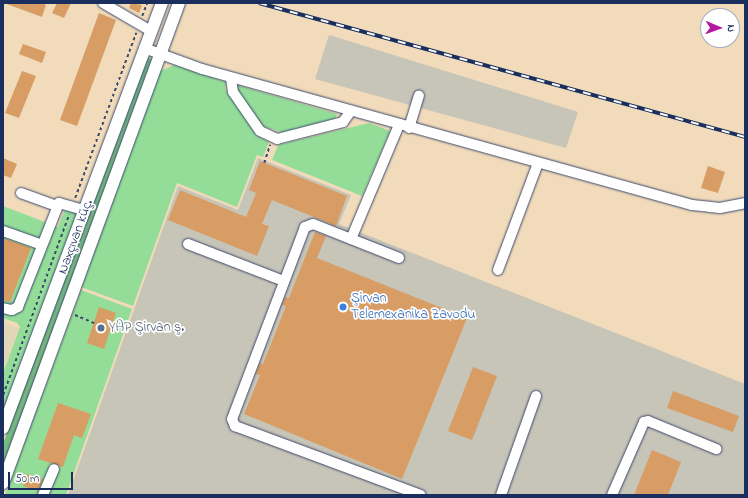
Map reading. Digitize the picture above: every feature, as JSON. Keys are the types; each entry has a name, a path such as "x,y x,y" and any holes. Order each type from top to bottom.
{"main road":[{"name":"Naxçıvan küç.","path":"3,428 162,3"},
{"name":"Naxçıvan küç.","path":"3,483 179,3"}],"street":[{"path":"103,3 151,30"},
{"path":"144,48 231,78 692,205 720,208 745,203"},
{"path":"231,78 232,92 260,131 273,138 282,140 343,122 351,111"},
{"path":"351,239 419,95"},
{"path":"498,270 538,163"},
{"path":"21,193 57,206"},
{"path":"3,308 12,310 18,307 57,206 62,202 84,210"},
{"path":"399,258 310,224 305,227 234,410 232,419 235,426 421,495"},
{"path":"3,231 42,245"},
{"path":"188,244 284,281"},
{"path":"502,495 536,396"},
{"path":"612,495 644,422 648,421 716,449"},
{"path":"43,495 54,469"}],"path":[{"path":"264,163 273,138"},
{"path":"65,311 94,323"}],"shaded area":[{"path":"329,35 578,112 566,148 315,79"},
{"name":"Şirvan Telemexanika Zavodu","path":"258,158 351,195 339,224 745,384 745,495 68,495 178,186 238,210"},
{"path":"3,322 19,328 3,371"}],"green space":[{"path":"145,57 152,59 3,469 3,444"},
{"path":"175,65 226,82 225,89 257,136 269,142 263,157 257,155 237,207 177,183 133,306 81,287 160,71"},
{"path":"237,85 337,114 335,119 287,134 262,126 236,89"},
{"path":"369,123 390,131 362,196 272,160 278,145"},
{"path":"3,206 58,227 66,207 78,212 3,412 3,373 20,327 17,323 3,318"},
{"path":"81,290 132,309 66,495 5,495"}],"building":[{"path":"4,3 41,3 46,5 42,17"},
{"path":"57,3 71,3 64,18 52,13"},
{"path":"131,3 142,5 139,13 129,8"},
{"path":"99,13 116,20 77,126 60,120"},
{"path":"23,44 46,52 42,63 19,54"},
{"path":"22,71 36,76 19,118 5,113"},
{"path":"3,158 17,164 11,178 3,175"},
{"path":"260,161 347,196 336,226 272,200 262,224 269,226 257,256 168,220 180,190 246,217 256,193 249,190"},
{"path":"708,166 725,172 718,193 701,188"},
{"path":"315,232 326,236 317,258 467,318 402,479 244,414 260,375 256,374 260,363 263,364 286,306 282,305 285,297 289,298"},
{"path":"3,238 31,248 10,302 3,300"},
{"path":"99,307 116,313 104,349 87,343"},
{"path":"473,367 497,376 472,440 448,431"},
{"path":"673,391 739,416 733,432 667,408"},
{"path":"58,403 91,414 82,438 74,435 63,467 38,459"},
{"path":"652,450 681,462 668,495 634,495"},
{"path":"27,474 43,479 38,491 23,486"}],"railway":[{"path":"259,3 745,137"}],"place":[{"name":"Şirvan Telemexanika Zavodu","path":"343,307"},
{"name":"YAP Şirvan ş.","path":"101,328"}]}
